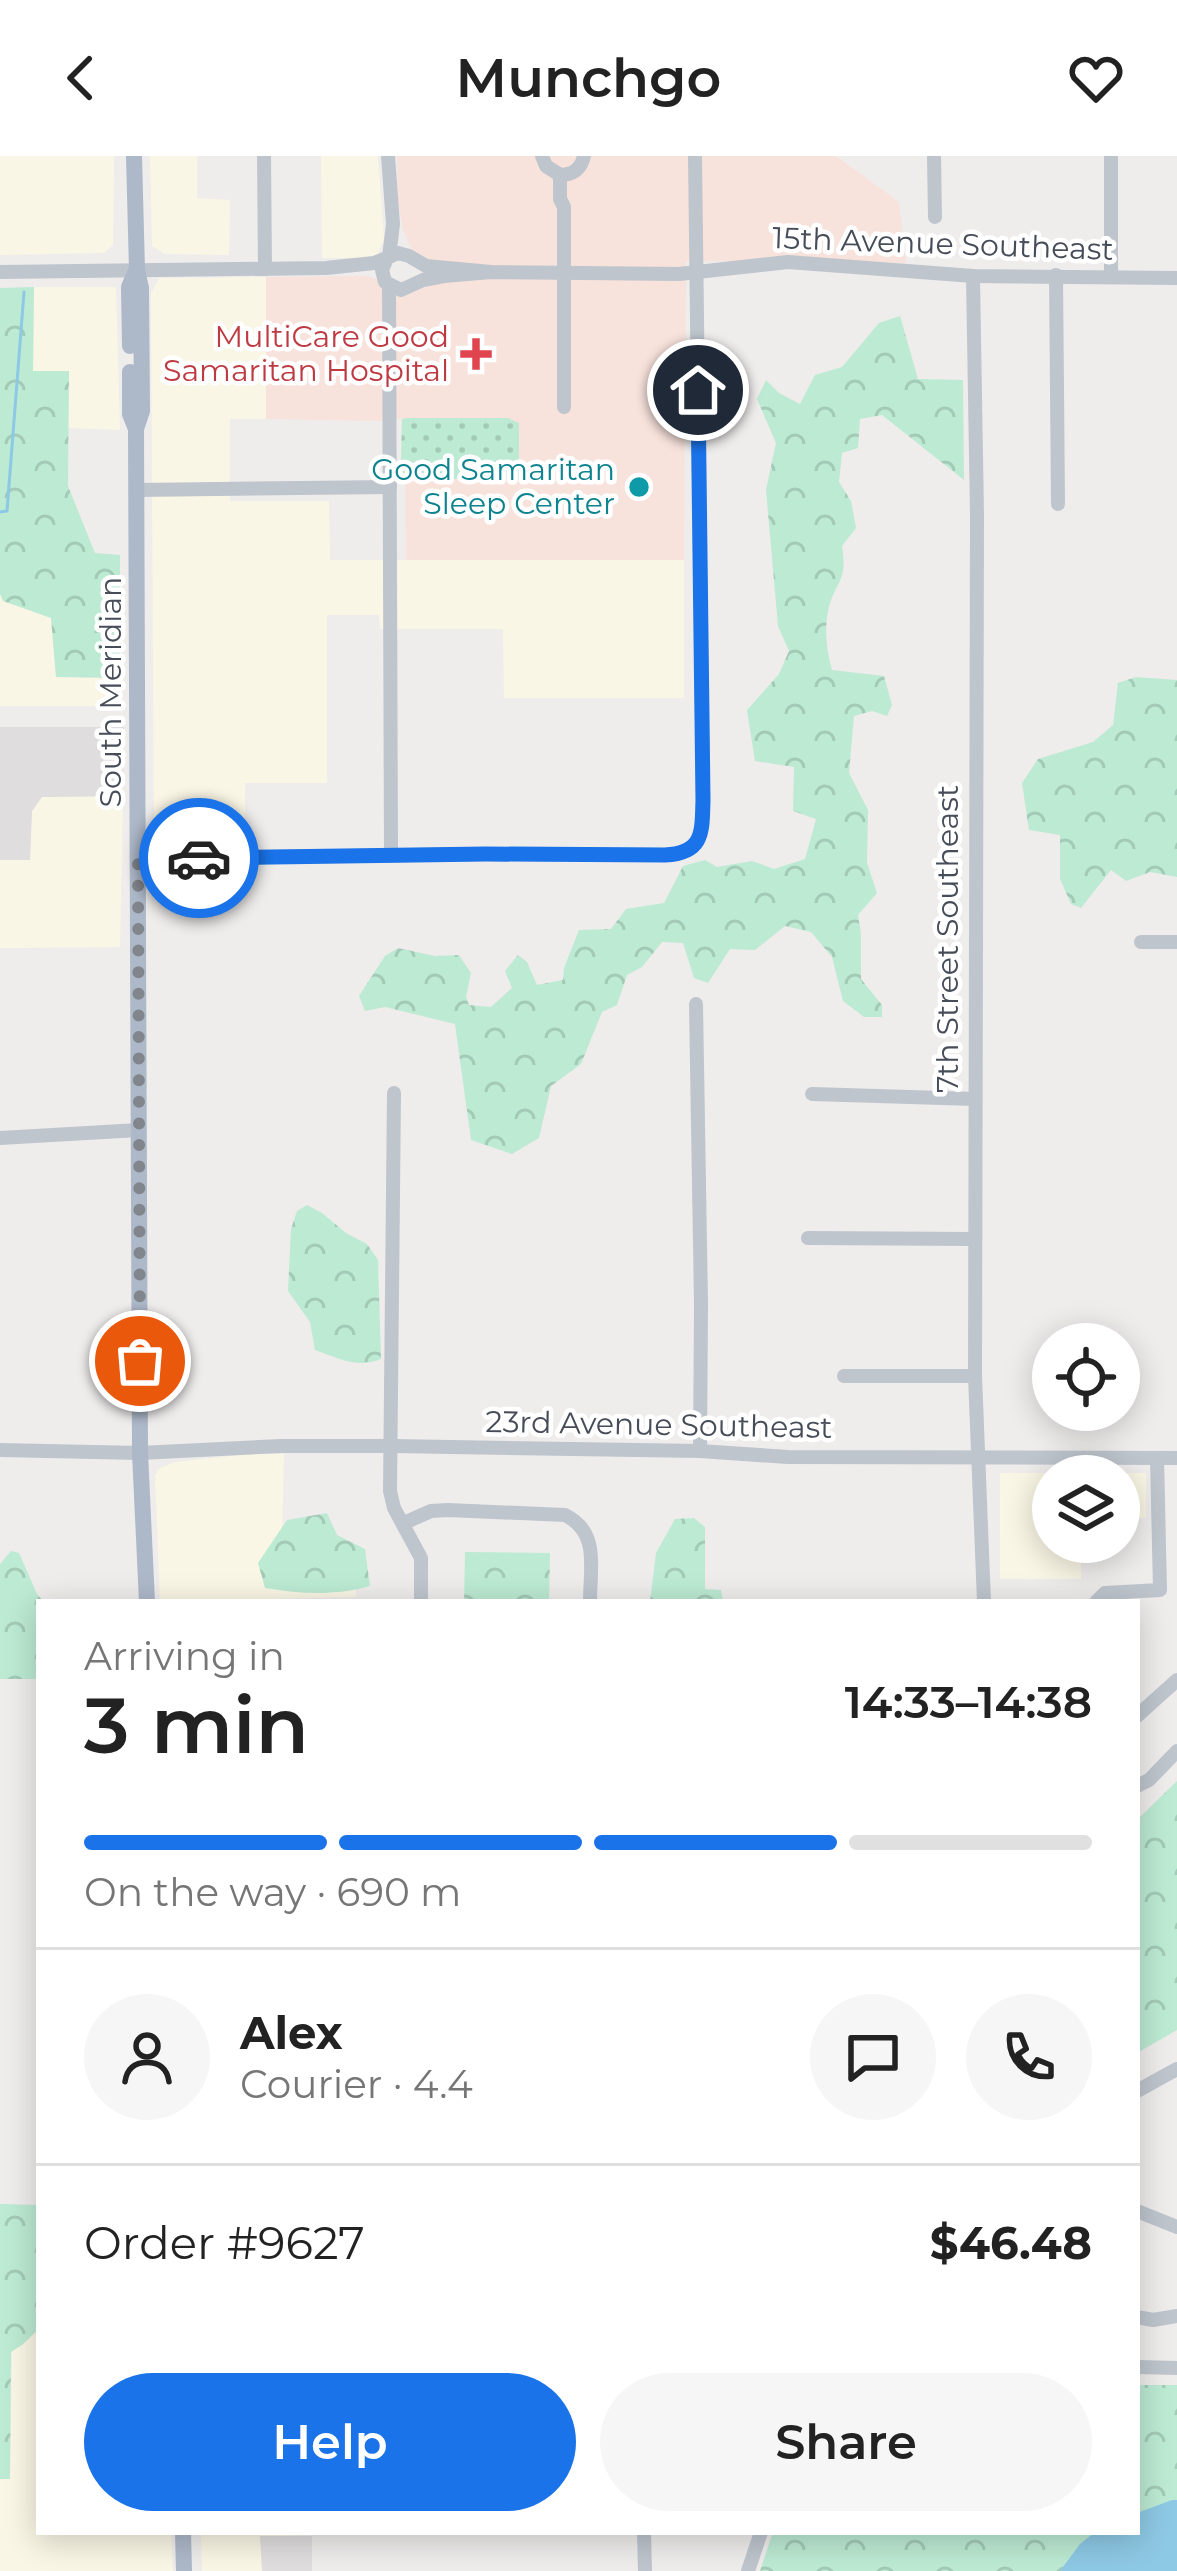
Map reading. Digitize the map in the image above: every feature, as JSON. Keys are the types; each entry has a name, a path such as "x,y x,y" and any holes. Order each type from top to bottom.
{"main road":[{"name":"South Meridian","path":"134,156 136,271 141,288 142,411 136,429 140,1453 147,1599"},
{"path":"183,2535 184,2571"}],"street":[{"path":"264,156 265,269"},
{"path":"388,156 393,224 382,269 391,329 391,855"},
{"path":"542,156 546,166 564,175"},
{"path":"564,175 582,165 584,156"},
{"path":"138,859 665,855 692,848 701,829 703,800 694,156"},
{"path":"934,156 935,218"},
{"path":"1111,156 1111,276"},
{"path":"564,175 568,199 564,406"},
{"path":"391,329 398,298 418,270 393,224"},
{"path":"0,272 326,268 374,263 398,253 412,258"},
{"name":"15th Avenue Southeast","path":"412,258 434,268 491,272 679,274 821,262 973,276 1177,278"},
{"path":"326,268 370,274 387,284 410,287"},
{"name":"15th Avenue Southeast","path":"410,287 433,277 491,272"},
{"path":"1055,275 1058,504"},
{"name":"7th Street Southeast","path":"973,276 977,514 974,1376 984,1599"},
{"path":"137,490 390,488"},
{"path":"1141,942 1177,942"},
{"path":"696,1004 700,1451"},
{"path":"394,1093 391,1499 421,1558 421,1599"},
{"path":"812,1094 974,1100"},
{"path":"0,1138 139,1130"},
{"path":"808,1238 974,1239"},
{"path":"844,1376 974,1376"},
{"name":"23rd Avenue Southeast","path":"0,1450 140,1453 392,1446 788,1457 1177,1458"},
{"path":"1100,1599 1109,1592 1169,1591 1157,1458"},
{"path":"404,1523 430,1511 448,1510 565,1515 578,1521 590,1541 590,1599"},
{"path":"1140,1713 1177,1680"},
{"path":"1140,1784 1177,1751"},
{"path":"1140,2089 1177,2068"},
{"path":"1140,2212 1177,2227"},
{"path":"1140,2318 1177,2316"},
{"path":"1140,2367 1177,2368"},
{"path":"644,2535 646,2571"},
{"path":"748,2571 760,2535"}],"shaded area":[{"path":"0,156 114,156 113,245 104,253 0,255"},
{"path":"150,156 197,156 197,198 230,200 229,255 164,254 152,246"},
{"path":"321,156 378,156 384,239 377,256 322,258"},
{"name":"MultiCare Good Samaritan Hospital","path":"397,156 836,156 899,202 906,263 686,262 684,560 406,560 405,418 266,419 266,277 367,276 410,291 425,284 403,230"},
{"path":"266,277 266,419 230,419 230,501 329,501 330,560 684,560 684,698 504,698 503,629 380,629 379,615 327,615 327,783 245,783 245,850 161,849 154,840 151,294 159,278"},
{"path":"34,287 116,289 120,430 68,428 69,371 33,372"},
{"path":"0,594 4,601 51,618 56,677 120,678 120,706 0,706"},
{"path":"0,727 124,727 123,796 42,797 32,811 30,860 0,860"},
{"path":"123,796 120,947 0,948 0,860 30,859 35,804 42,797"},
{"path":"284,1454 282,1541 356,1546 356,1597 160,1599 155,1475 175,1462"},
{"path":"1000,1473 1032,1473 1032,1563 1081,1563 1081,1579 1000,1579"},
{"path":"1140,1473 1146,1473 1146,1518 1140,1518"},
{"path":"36,2212 36,2535 171,2535 173,2571 0,2571 0,2479 10,2478 14,2213"},
{"path":"201,2535 312,2536 312,2571 202,2571"},
{"path":"260,2536 312,2536 312,2571 262,2571"}],"green space":[{"path":"34,287 33,371 69,371 68,486 95,553 120,555 120,678 56,677 51,618 3,601 0,594 0,288"},
{"path":"900,316 918,379 963,380 964,480 882,415 860,419 858,448 842,453 839,482 851,501 856,528 842,546 842,575 828,611 829,656 832,670 884,676 892,705 887,716 872,711 854,716 849,773 868,810 867,863 877,893 858,915 861,979 882,1005 882,1017 864,1017 843,1001 832,957 811,932 785,926 755,950 730,949 708,983 694,978 683,943 662,942 642,967 627,975 617,1005 602,1012 581,1064 551,1086 539,1138 512,1154 471,1140 455,1024 385,1007 365,1011 359,996 385,956 398,948 435,956 459,955 471,973 469,1005 491,1007 512,988 505,971 518,955 527,962 537,985 563,980 579,930 611,929 626,909 664,903 683,866 705,860 717,867 752,861 774,869 805,859 816,819 793,811 794,767 755,761 747,710 779,674 789,651 778,626 766,490 776,443 757,399 766,380 800,404 815,375 842,367 879,323"},
{"path":"508,418 519,423 519,479 404,479 402,419"},
{"path":"1136,677 1177,680 1177,877 1150,872 1126,881 1111,870 1081,908 1071,904 1060,879 1060,835 1029,830 1022,783 1038,759 1093,742 1113,725 1118,683"},
{"path":"307,1205 367,1244 378,1260 381,1359 356,1363 315,1350 310,1322 288,1291 291,1229 297,1211"},
{"path":"327,1513 337,1535 365,1549 370,1586 318,1593 265,1588 258,1563 287,1520"},
{"path":"694,1518 705,1527 705,1589 721,1590 722,1599 650,1599 656,1553 675,1519"},
{"path":"11,1551 19,1553 41,1599 36,1599 36,1679 0,1679 0,1564"},
{"path":"465,1552 550,1553 549,1599 464,1599"},
{"path":"1177,1781 1177,2030 1140,2051 1140,1817"},
{"path":"0,2204 36,2205 36,2332 11,2352 10,2479 0,2479"},
{"path":"1140,2385 1177,2385 1177,2571 760,2571 772,2535 1140,2535"}],"water":[{"path":"1177,2500 1177,2571 1060,2571 1091,2535 1140,2535 1140,2512"}],"waterway":[{"path":"0,512 7,511 24,292"}],"way so far":[{"path":"140,1361 138,859 199,858"}],"place":[{"name":"MultiCare Good Samaritan Hospital","path":"476,354"},
{"name":"Good Samaritan Sleep Center","path":"639,487"}],"route":[{"path":"199,858 665,855 692,848 701,829 703,800 698,390"}]}
